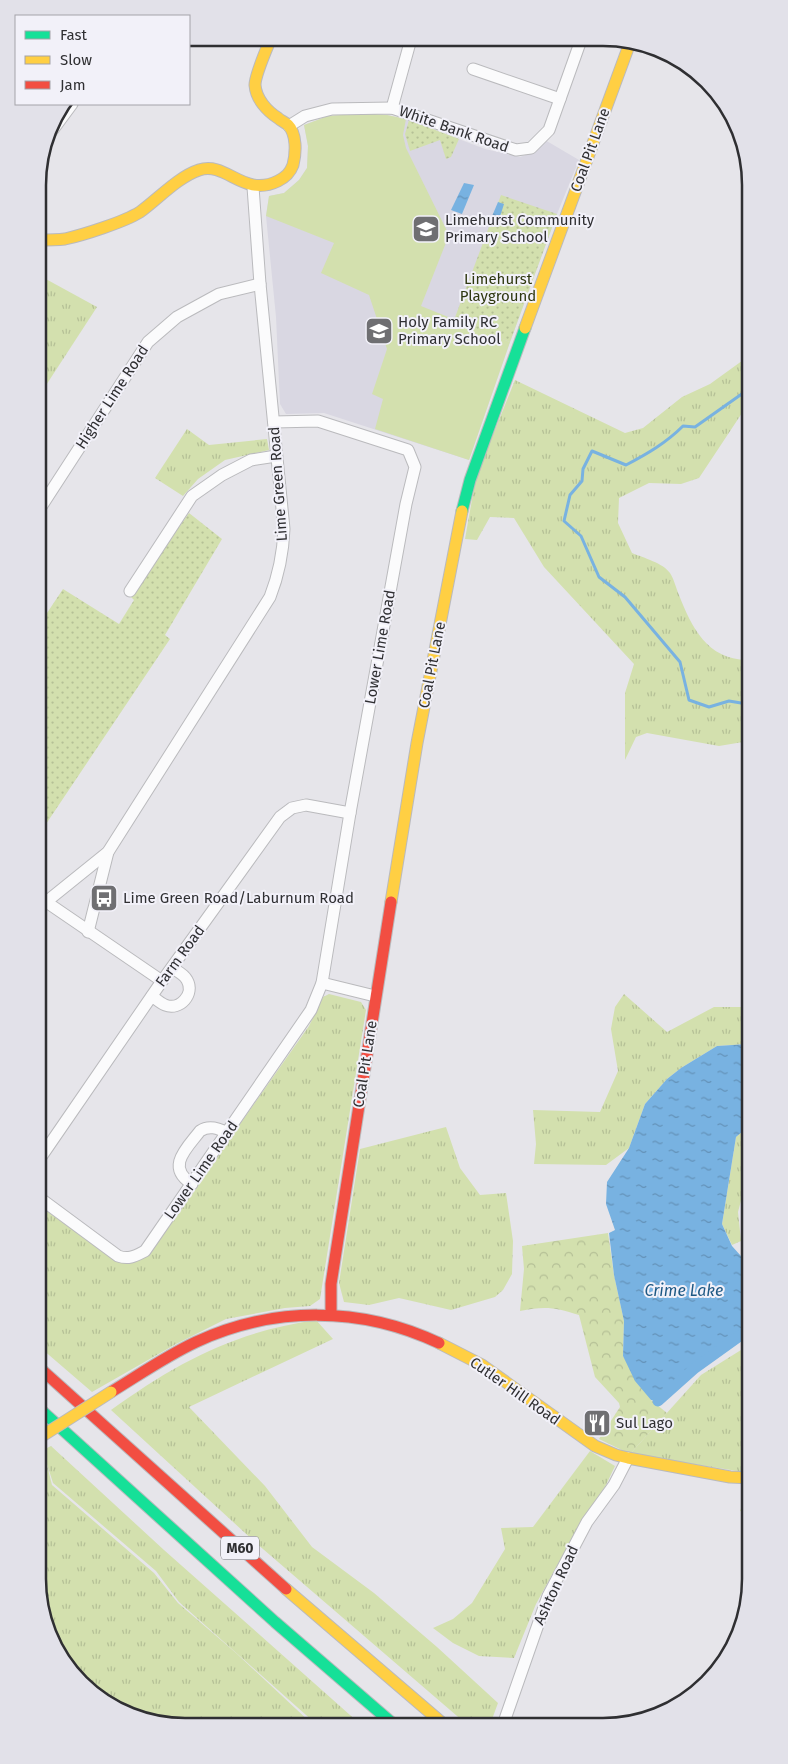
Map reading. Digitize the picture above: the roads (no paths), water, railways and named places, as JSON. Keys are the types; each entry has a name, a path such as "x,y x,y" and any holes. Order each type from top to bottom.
{"main road":[{"path":"47,240 64,239 100,229 138,213 189,174 202,168 218,170 253,187 270,185 286,176 294,162 296,145 289,126 260,101 255,88 255,82 267,47"},
{"name":"Coal Pit Lane","path":"331,1314 331,1284 375,996 417,743 460,518 470,480 628,49"},
{"name":"Cutler Hill Road","path":"46,1433 197,1341 245,1324 279,1317 331,1314 381,1322 409,1330 442,1344 482,1365 595,1446 616,1455 741,1478"},
{"name":"M60","path":"46,1374 279,1583 436,1718"},
{"name":"M60","path":"46,1415 275,1622 386,1718"}],"street":[{"path":"392,108 409,46"},
{"name":"White Bank Road","path":"289,126 305,116 332,109 392,108 516,150 531,148 549,130 579,46"},
{"path":"473,68 560,99"},
{"name":"Lime Green Road","path":"88,932 108,852 270,597 279,574 283,554 284,529 260,284 253,187"},
{"name":"Higher Lime Road","path":"47,498 148,342 177,317 219,294 260,284"},
{"name":"Lower Lime Road","path":"46,1203 118,1256 126,1259 135,1257 145,1251 311,1010 322,982 350,813 406,504 415,467 408,450 318,421 274,422"},
{"path":"130,591 192,496 222,475 251,460 276,456"},
{"name":"Farm Road","path":"46,1149 162,981 280,817 292,808 306,805 350,813"},
{"name":"Lime Green Road","path":"46,897 108,852"},
{"path":"46,902 162,981"},
{"path":"152,996 165,1005 170,1006 180,1004 187,997 189,988 187,979 172,968"},
{"path":"322,982 375,996"},
{"path":"192,1184 183,1178 180,1173 179,1160 200,1130 216,1128 227,1133"},
{"name":"Ashton Road","path":"506,1718 548,1596 587,1522 614,1485 628,1458"}],"water":[{"path":"464,183 474,185 462,214 451,210"},
{"path":"498,202 504,204 498,223 490,221"},
{"name":"Crime Lake","path":"741,1044 741,1132 736,1137 722,1224 732,1246 741,1256 741,1335 695,1368 658,1401 651,1400 635,1381 623,1356 624,1321 614,1275 609,1233 615,1230 606,1204 607,1182 629,1148 645,1104 667,1079 717,1046"}],"waterway":[{"path":"742,394 695,427 683,426 656,448 626,465 592,451 583,469 582,481 570,495 564,521 581,536 599,577 625,597 680,662 689,700 709,707 729,701 742,703"},
{"path":"658,1401 695,1368 741,1335"}],"place":[{"name":"Limehurst Community Primary School","path":"426,229"},
{"name":"Holy Family RC Primary School","path":"379,331"},
{"name":"Lime Green Road/Laburnum Road","path":"104,898"},
{"name":"Sul Lago","path":"597,1423"}],"park label":[{"name":"Limehurst Playground","path":"498,288"}]}
